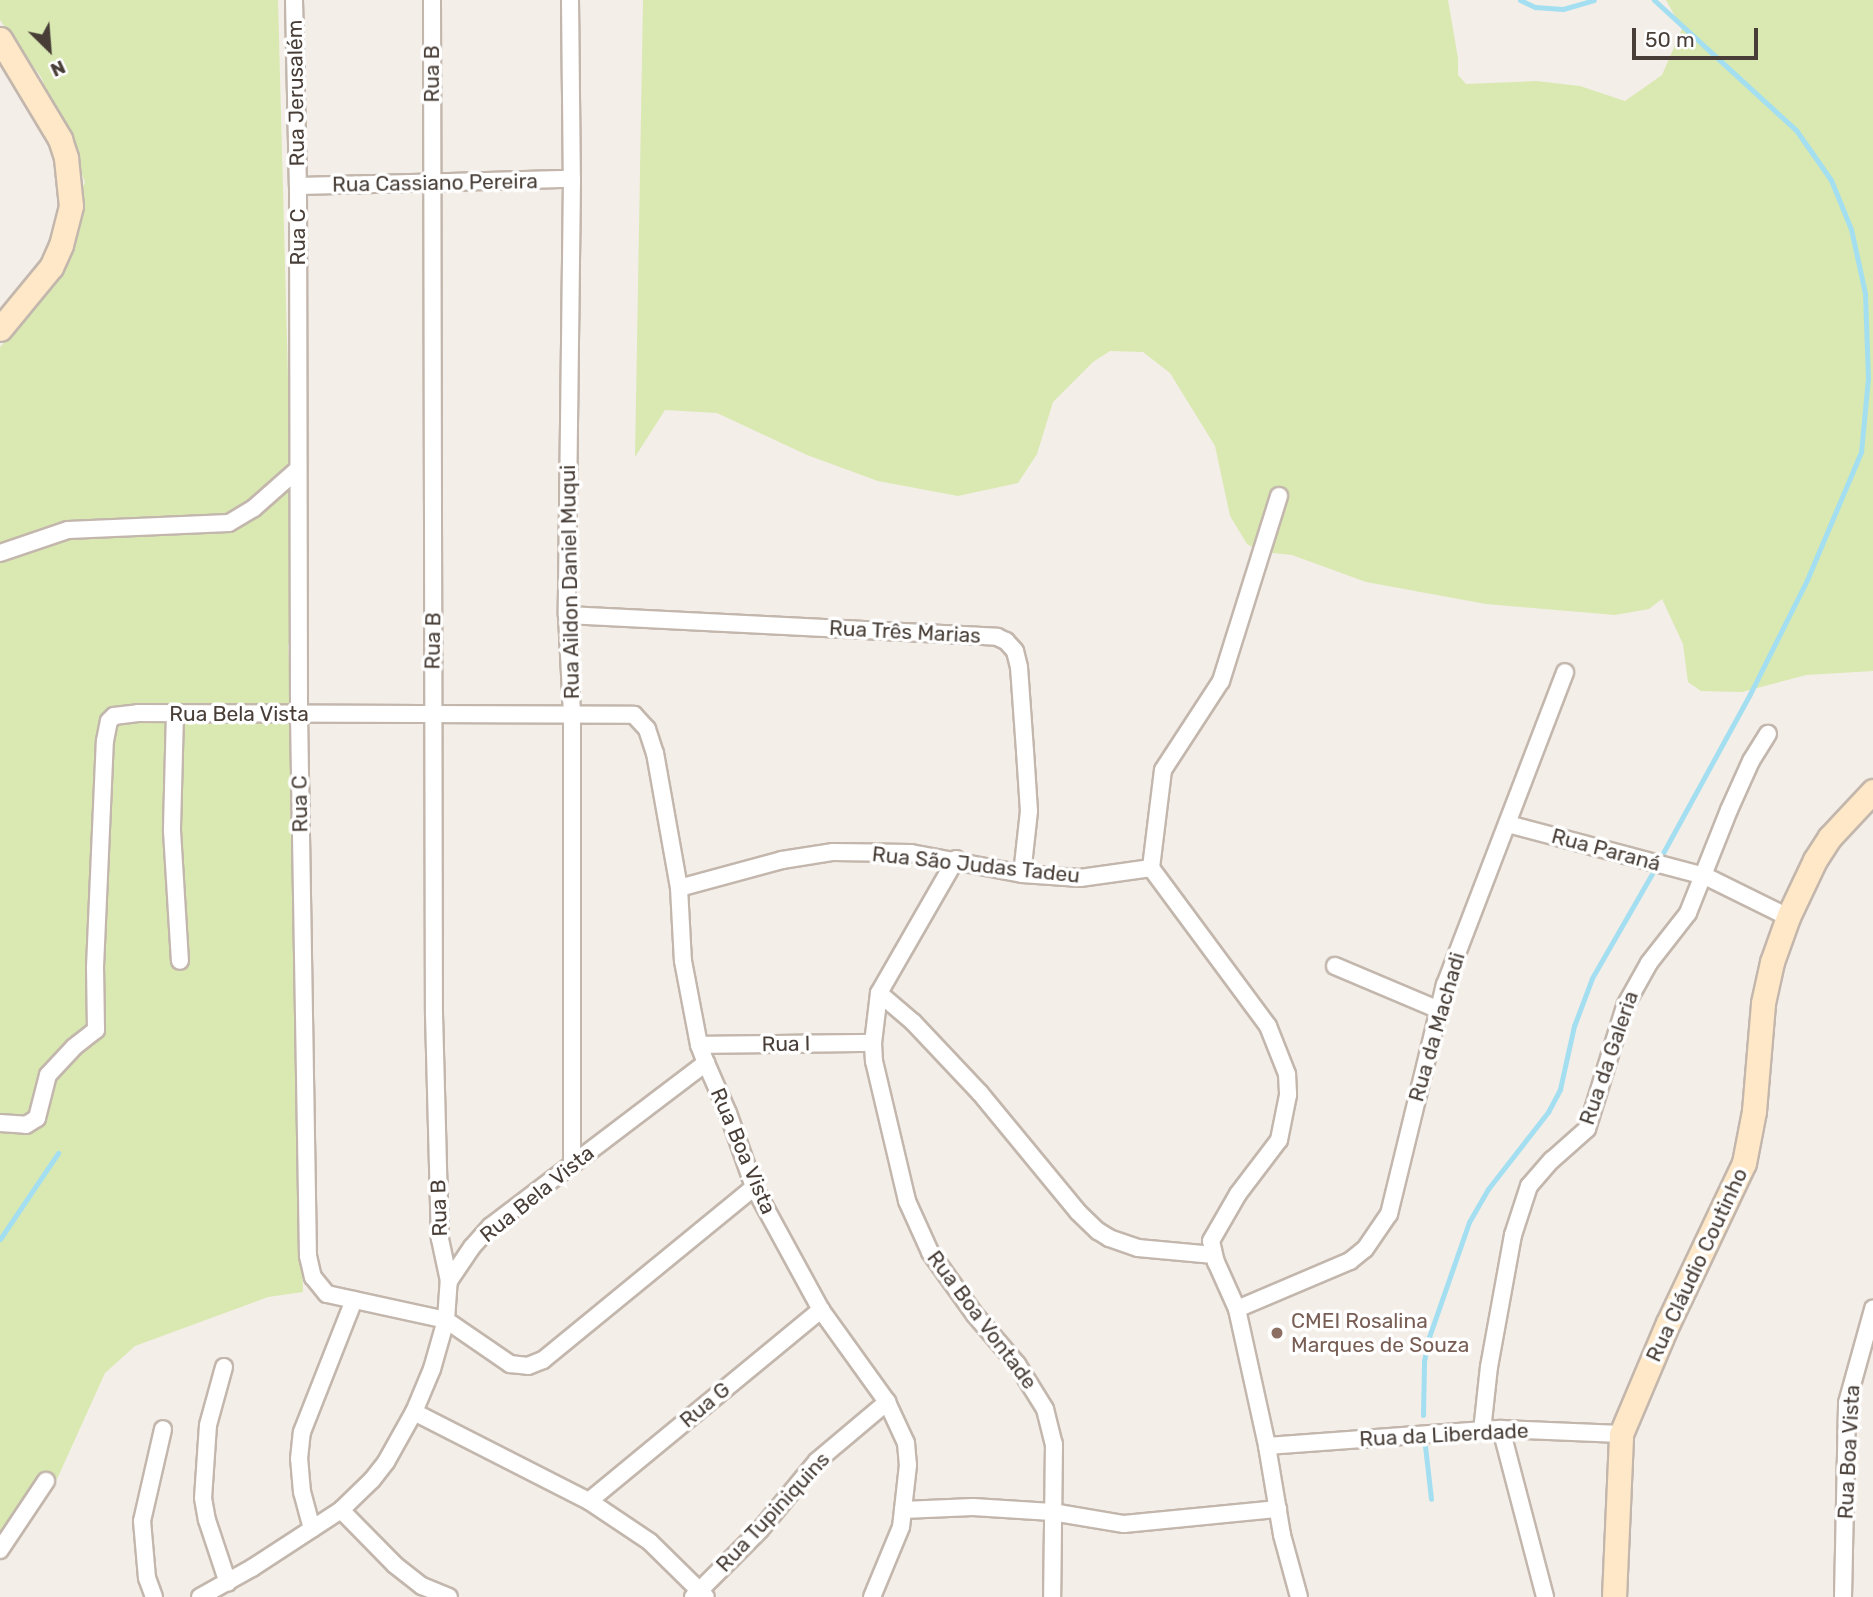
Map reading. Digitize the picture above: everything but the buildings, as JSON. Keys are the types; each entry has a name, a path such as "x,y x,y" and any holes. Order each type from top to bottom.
{"street":[{"name":"Rua Jerusalém","path":"294,0 298,186"},
{"name":"Rua B","path":"432,0 434,1014 441,1251 449,1281"},
{"name":"Rua Aildon Daniel Muqui","path":"570,0 572,180 567,615 572,714 572,1165"},
{"path":"0,39 60,139 66,158 71,206 64,237 51,267 0,329"},
{"name":"Rua Cassiano Pereira","path":"298,186 572,180"},
{"name":"Rua C","path":"298,186 299,714 308,1256 313,1277 327,1294 446,1320"},
{"path":"0,553 68,530 229,523 254,508 297,470"},
{"path":"1279,496 1224,674 1163,769 1151,868 1268,1027 1279,1048 1287,1074 1288,1095 1279,1140 1238,1194 1211,1241 1214,1255 1237,1309 1278,1509 1300,1597"},
{"name":"Rua Três Marias","path":"567,615 997,637 1006,641 1015,651 1019,667 1029,811 1023,874"},
{"name":"Rua da Machadi","path":"1237,1309 1350,1261 1365,1249 1389,1214 1450,972 1565,672"},
{"name":"Rua Bela Vista","path":"0,1123 22,1125 37,1118 48,1075 74,1047 96,1030 95,967 106,729 114,716 138,713 634,715"},
{"path":"175,713 172,831 180,961"},
{"name":"Rua Boa Vista","path":"634,715 647,729 655,753 679,888 683,961 699,1045 728,1113 754,1187 821,1310 887,1402 906,1443 903,1510 897,1544 878,1595"},
{"name":"Rua da Galeria","path":"1482,1431 1489,1367 1513,1235 1529,1186 1552,1160 1587,1129 1625,1006 1649,963 1682,924 1751,761 1768,734"},
{"name":"Rua Cláudio Coutinho","path":"1614,1597 1621,1434 1668,1323 1744,1163 1754,1111 1763,1003 1772,962 1788,917 1815,860 1830,837 1873,791"},
{"name":"Rua Paraná","path":"1508,824 1704,876 1788,917"},
{"name":"Rua São Judas Tadeu","path":"679,888 782,860 833,852 911,853 956,859 1023,874 1080,878 1151,868"},
{"name":"Rua Boa Vontade","path":"956,859 879,993 873,1043 888,1127 907,1201 930,1252 975,1315 1017,1364 1045,1409 1054,1444 1052,1597"},
{"path":"1335,966 1439,1010"},
{"path":"879,993 913,1022 980,1093 1078,1212 1098,1231 1109,1238 1138,1248 1214,1255"},
{"name":"Rua I","path":"699,1045 873,1043"},
{"name":"Rua Bela Vista","path":"449,1281 491,1226 706,1063"},
{"path":"446,1320 510,1364 537,1364 754,1187"},
{"path":"200,1597 228,1583 341,1510 386,1462 414,1412 432,1369 446,1320 449,1281"},
{"path":"312,1529 302,1492 299,1459 302,1432 354,1300"},
{"name":"Rua Boa Vista","path":"1843,1597 1847,1404 1873,1309"},
{"name":"Rua G","path":"589,1501 821,1310"},
{"path":"223,1367 208,1425 204,1498 207,1520 228,1583"},
{"name":"Rua Tupiniquins","path":"699,1595 760,1530 817,1461 887,1402"},
{"path":"414,1412 589,1501 650,1542 699,1595"},
{"path":"154,1597 147,1578 142,1521 163,1429"},
{"path":"1502,1429 1545,1597"},
{"name":"Rua da Liberdade","path":"1267,1446 1502,1429 1621,1434"},
{"path":"0,1550 46,1481"},
{"path":"903,1510 973,1507 1052,1512 1124,1524 1278,1509"},
{"path":"341,1510 395,1566 422,1586 449,1597"}],"green space":[{"path":"0,0 278,0 295,644 288,645 295,766 290,790 303,1292 268,1297 135,1346 105,1373 58,1477 21,1534 0,1559 0,347 53,285 67,220 85,182 41,77 0,20"},
{"path":"643,0 1448,0 1458,58 1458,75 1466,84 1536,81 1580,86 1625,101 1662,75 1682,29 1666,0 1873,0 1873,671 1806,675 1742,692 1701,691 1688,682 1683,644 1662,599 1649,609 1615,615 1486,604 1366,582 1292,555 1261,552 1247,544 1230,516 1215,446 1170,373 1143,352 1110,351 1093,362 1053,402 1037,454 1018,483 958,496 878,481 807,455 717,413 665,410 635,457"}],"waterway":[{"path":"1520,0 1535,7 1563,9 1594,0"},
{"path":"1654,0 1796,130 1831,180 1851,229 1865,293 1868,378 1861,452 1807,580 1750,694 1662,855"},
{"path":"1423,1415 1424,1361 1429,1337 1469,1222 1488,1189 1548,1112 1560,1089 1574,1026 1592,978 1653,872"},
{"path":"0,1239 58,1153"},
{"path":"1425,1446 1431,1499"}],"place":[{"name":"CMEI Rosalina Marques de Souza","path":"1277,1333"}]}
